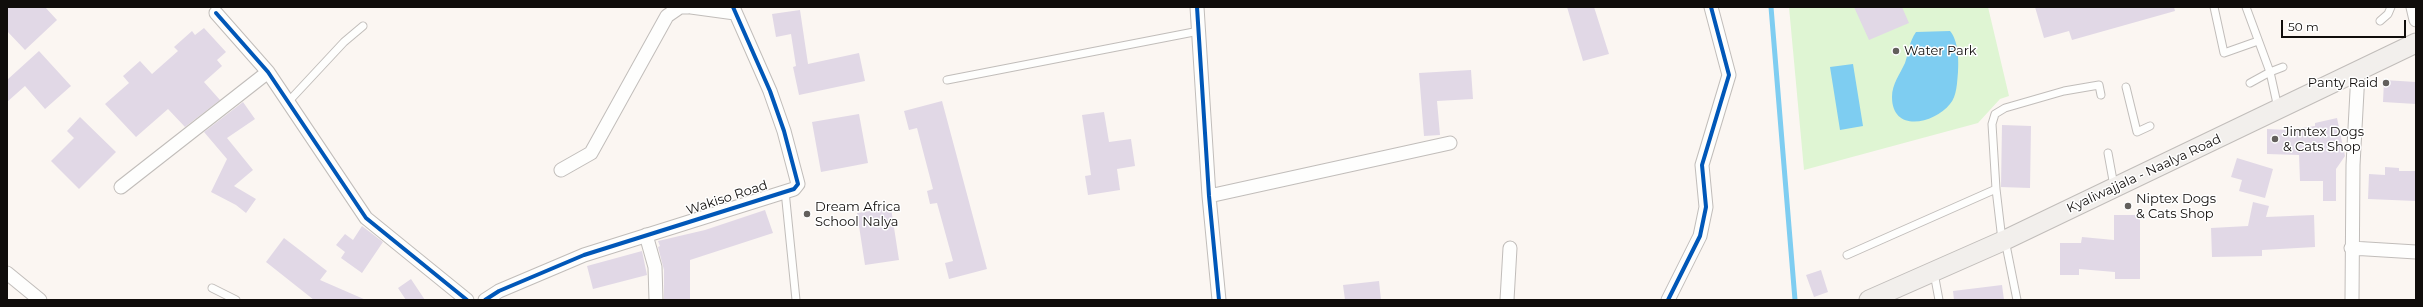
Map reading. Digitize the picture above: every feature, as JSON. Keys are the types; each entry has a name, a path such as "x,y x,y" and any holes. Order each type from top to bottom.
{"main road":[{"name":"Kyaliwajjala - Naalya Road","path":"1869,300 2004,240 2358,73 2416,43"}],"street":[{"path":"561,170 591,153 667,16 680,7 688,7"},
{"path":"692,7 734,10"},
{"path":"1197,7 1209,196 1219,300"},
{"path":"1668,300 1700,236 1706,206 1702,165 1729,75 1711,7"},
{"path":"2413,7 2416,20"},
{"name":"Wakiso Road","path":"485,300 499,291 584,255 794,189 798,184 784,131 770,91 734,10"},
{"path":"216,13 268,72 289,101 366,218 466,300"},
{"path":"120,187 268,72"},
{"path":"2352,300 2352,165 2358,73"},
{"path":"1209,196 1450,143"},
{"path":"646,235 655,267 656,300"},
{"path":"1506,300 1510,248"},
{"path":"2352,248 2416,252"},
{"path":"7,273 40,300"}],"lane":[{"path":"2214,7 2224,54 2258,41"},
{"path":"2246,7 2270,72 2278,110"},
{"path":"2380,21 2388,14 2391,7"},
{"path":"289,101 344,42 363,26"},
{"path":"947,80 1199,31"},
{"path":"2250,83 2283,67"},
{"path":"2017,300 2004,240 1996,189 1992,124 1995,114 2005,108 2081,87 2099,85 2101,95"},
{"path":"2126,87 2137,132 2150,126"},
{"path":"2108,153 2114,188"},
{"path":"1847,255 1996,189"},
{"path":"785,191 796,300"},
{"path":"1934,271 1939,300"},
{"path":"212,288 236,300"}],"green space":[{"name":"Water Park","path":"1789,7 1988,7 2009,96 2000,99 1978,123 1804,170"}],"water":[{"path":"1950,31 1955,40 1958,62 1954,97 1943,111 1934,116 1915,122 1906,120 1899,116 1894,108 1892,92 1905,63 1910,43 1916,32"},
{"path":"1853,64 1863,126 1840,130 1830,67"}],"building":[{"path":"7,7 45,7 57,20 25,50 7,31"},
{"path":"1567,7 1594,7 1609,54 1583,61"},
{"path":"1854,7 1902,7 1909,23 1869,40"},
{"path":"2035,7 2174,7 2175,11 2072,40 2069,31 2044,38"},
{"path":"800,10 808,64 859,53 865,81 799,95 793,67 796,66 791,34 776,37 772,14"},
{"path":"204,28 226,52 217,60 222,66 204,82 220,100 185,127 168,109 136,137 105,104 129,83 123,76 140,61 152,74 178,51 174,47 192,31 195,35"},
{"path":"39,51 71,86 45,109 25,86 7,102 7,80"},
{"path":"1471,70 1473,99 1437,101 1440,135 1424,136 1419,73"},
{"path":"2384,80 2416,82 2416,104 2383,102"},
{"path":"942,101 987,269 949,279 945,263 953,261 937,203 930,204 927,191 933,189 917,128 909,130 904,111"},
{"path":"243,102 255,119 227,138 253,170 234,186 256,199 246,213 236,205 211,192 227,159 204,132"},
{"path":"1104,112 1109,142 1131,139 1135,166 1117,169 1120,190 1088,195 1085,176 1091,175 1082,115"},
{"path":"859,114 868,163 821,172 812,122"},
{"path":"80,117 116,152 79,189 51,161 74,138 67,131"},
{"path":"2337,118 2345,156 2336,169 2336,201 2323,201 2323,181 2300,181 2299,155 2267,154 2267,129 2288,130 2315,126 2315,123"},
{"path":"2002,125 2031,126 2030,188 2001,187"},
{"path":"2237,158 2273,169 2265,198 2239,191 2242,180 2231,177"},
{"path":"2385,167 2399,168 2399,171 2416,171 2416,201 2368,199 2369,174 2385,175"},
{"path":"2253,202 2269,206 2266,217 2314,215 2315,247 2262,250 2262,256 2212,257 2211,228 2248,226"},
{"path":"891,208 899,260 865,265 857,213"},
{"path":"765,210 773,233 690,260 690,300 664,300 664,270 658,247 660,246 658,241 705,230"},
{"path":"2114,215 2140,215 2140,279 2115,279 2115,272 2079,269 2079,275 2060,275 2060,243 2081,243 2082,237 2114,240"},
{"path":"362,226 383,242 362,273 341,258 345,252 336,245 345,234 353,240"},
{"path":"284,238 327,271 320,280 366,300 314,300 266,262"},
{"path":"642,251 647,275 593,289 587,266"},
{"path":"1821,270 1828,292 1814,297 1806,275"},
{"path":"411,279 425,300 406,300 398,288"},
{"path":"1379,281 1381,300 1345,300 1343,285"},
{"path":"2002,285 2004,300 1954,300 1953,291"}],"waterway":[{"path":"1771,7 1795,300"}],"cycle path":[{"path":"485,300 499,291 584,255 794,189 798,184 784,131 770,91 733,7"},
{"path":"1197,7 1209,196 1219,300"},
{"path":"1668,300 1700,236 1706,207 1702,165 1729,75 1711,7"},
{"path":"216,13 268,72 366,218 467,300"}],"place":[{"name":"Water Park","path":"1896,51"},
{"name":"Panty Raid","path":"2386,83"},
{"name":"Jimtex Dogs & Cats Shop","path":"2275,139"},
{"name":"Niptex Dogs & Cats Shop","path":"2128,206"},
{"name":"Dream Africa School Nalya","path":"807,214"}]}
